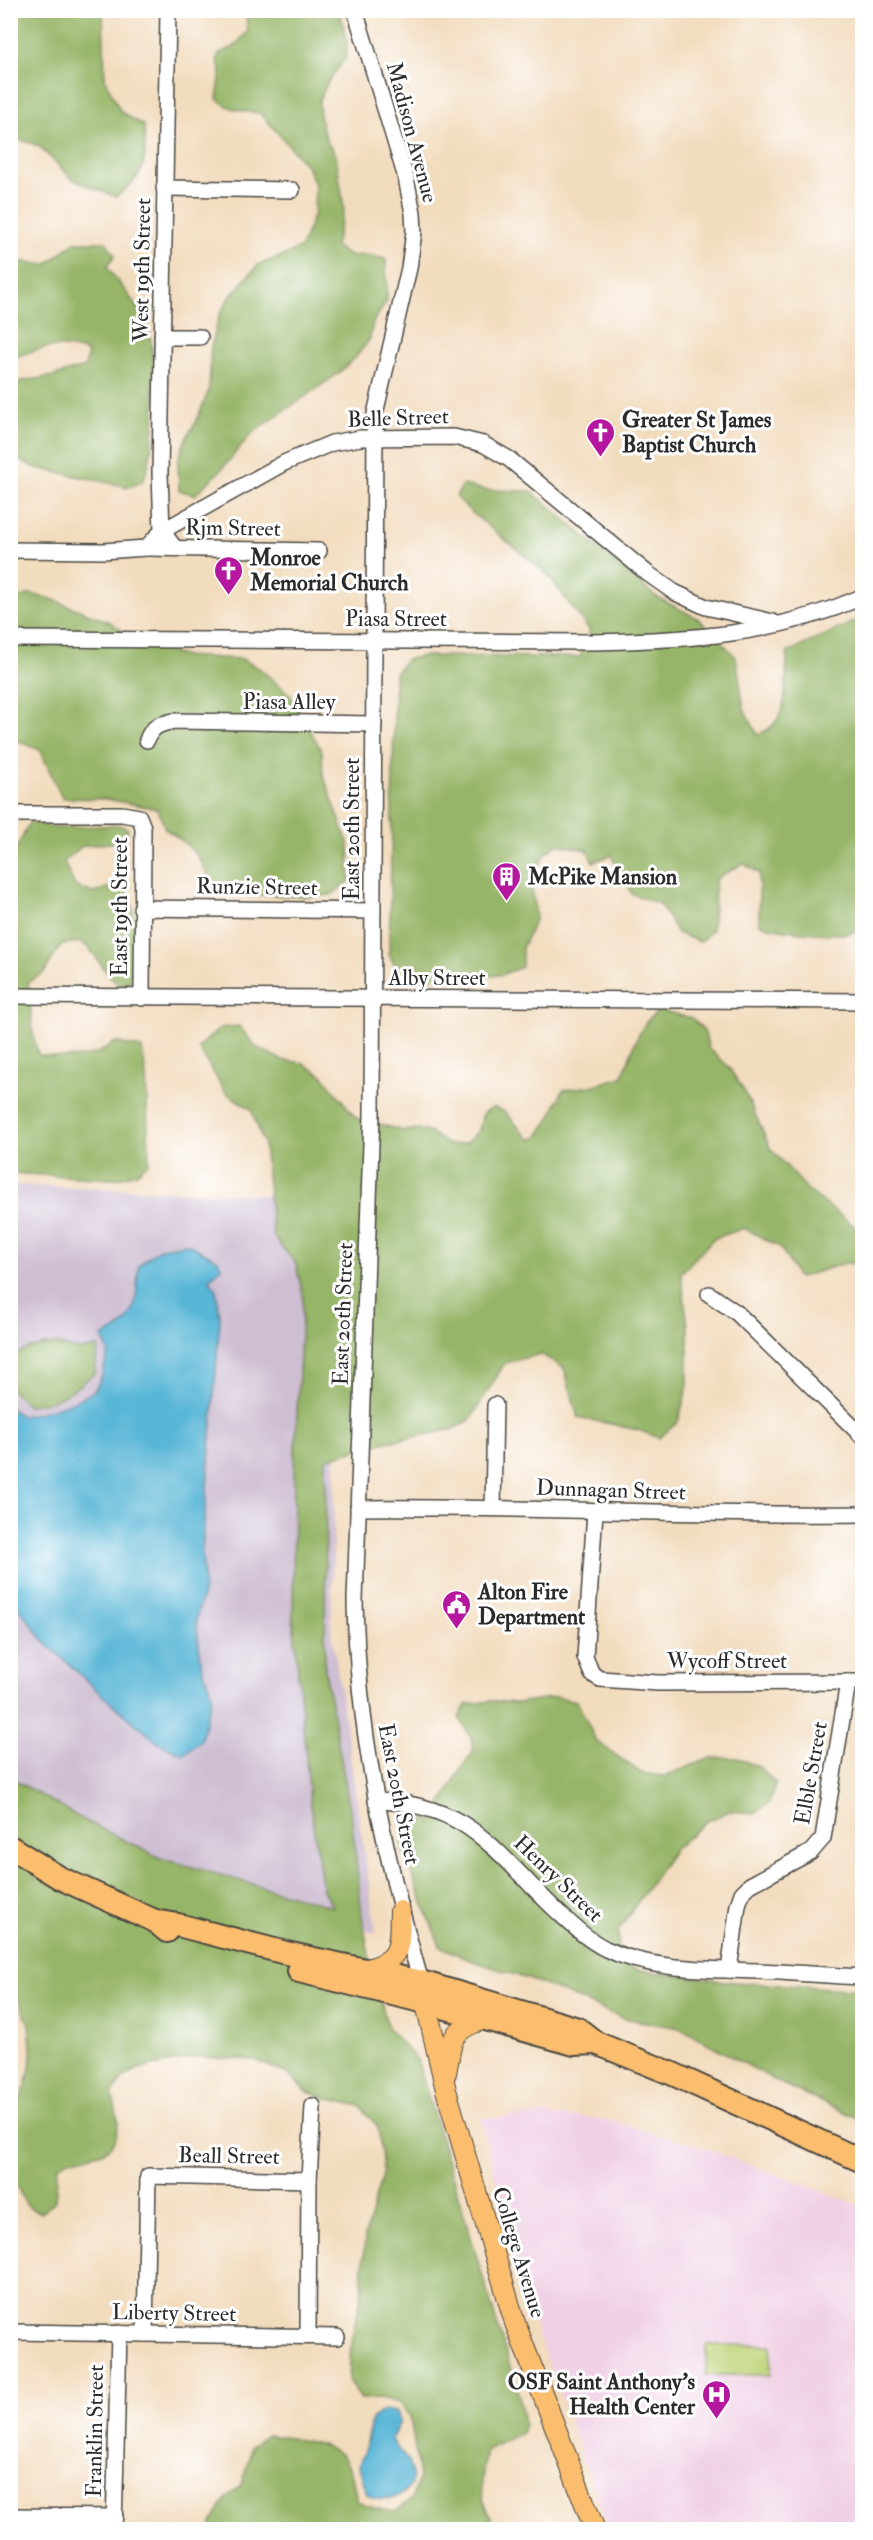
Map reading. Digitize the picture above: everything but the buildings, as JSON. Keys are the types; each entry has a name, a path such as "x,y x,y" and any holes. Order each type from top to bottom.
{"highway":[{"path":"10,1847 60,1878 155,1922 177,1938 578,2029 596,2043 683,2079 862,2161"},
{"path":"155,1922 178,1925 363,1970 423,1992 484,2019 574,2044 596,2043"}],"main road":[{"path":"363,1970 388,1963 396,1954 400,1911"},
{"name":"College Avenue","path":"423,1992 444,2082 515,2323 595,2529"},
{"path":"444,2082 453,2038 460,2029 484,2019"}],"street":[{"name":"West 19th Street","path":"162,531 160,473 168,10"},
{"name":"Madison Avenue","path":"355,10 387,111 410,195 414,232 410,268 375,414 376,438"},
{"path":"165,188 292,190"},
{"path":"162,337 200,337"},
{"name":"Belle Street","path":"146,548 162,531 284,463 318,448 346,439 454,437 483,444 509,459 647,573 674,592 706,607 780,624"},
{"name":"East 20th Street","path":"376,438 373,999 356,1644 363,1727 375,1801 400,1911 423,1992"},
{"path":"162,531 175,548"},
{"path":"10,550 103,551 146,548"},
{"name":"Rjm Street","path":"146,548 319,551"},
{"path":"780,624 862,597"},
{"name":"Piasa Street","path":"10,639 592,642 674,640 725,635 780,624"},
{"name":"Piasa Alley","path":"147,740 150,730 157,725 174,721 374,724"},
{"name":"East 19th Street","path":"10,814 122,814 139,817 143,827 142,998"},
{"name":"Runzie Street","path":"141,908 373,911"},
{"name":"Alby Street","path":"10,996 862,1001"},
{"path":"709,1294 737,1313 862,1436"},
{"path":"492,1508 495,1404"},
{"name":"Dunnagan Street","path":"358,1508 492,1508 740,1515 862,1514"},
{"name":"Wycoff Street","path":"595,1512 585,1657 592,1674 609,1681 855,1682"},
{"name":"Elble Street","path":"729,1971 738,1905 742,1893 750,1885 810,1852 823,1838 855,1682"},
{"name":"Henry Street","path":"375,1801 415,1804 441,1812 472,1828 493,1845 575,1928 605,1948 659,1964 729,1971 862,1977"},
{"path":"308,2336 309,2180 313,2106"},
{"name":"Beall Street","path":"145,2334 148,2176 309,2180"},
{"name":"Liberty Street","path":"10,2332 337,2337"},
{"name":"Franklin Street","path":"115,2523 119,2333"},
{"path":"10,2516 115,2523"}],"shaded area":[{"path":"11,1185 342,1198 331,1626 376,1933 153,1869 11,1786"},
{"name":"OSF Saint Anthony's Health Center","path":"543,2115 605,2119 707,2149 862,2206 862,2529 609,2529 529,2310 480,2118"}],"green space":[{"path":"11,10 103,11 105,80 121,112 144,126 145,150 142,167 134,181 116,197 72,179 39,146 11,137"},
{"path":"245,11 340,11 347,44 346,58 329,80 319,100 320,119 327,142 336,155 344,209 335,246 349,256 367,255 386,259 387,301 373,322 370,339 356,357 339,373 251,434 221,470 195,495 179,490 178,461 185,440 196,422 209,390 211,346 220,314 229,298 258,265 301,247 314,214 315,184 307,166 260,113 237,110 217,99 221,71 217,61 219,53 234,47 248,31"},
{"path":"75,242 106,242 115,255 107,267 138,308 150,337 155,379 151,449 142,482 129,487 37,468 11,457 11,383 54,376 85,367 88,352 67,347 49,347 11,359 11,260 46,265"},
{"path":"463,485 485,490 531,491 655,596 699,619 736,657 744,709 758,735 773,726 779,717 786,690 788,652 862,618 862,926 859,929 847,933 822,933 792,931 759,923 759,873 743,863 716,879 712,930 700,942 677,933 660,904 632,894 611,855 593,862 587,850 557,844 545,854 531,881 536,918 522,948 522,967 501,975 401,977 389,954 395,673 406,660 423,656 580,657 590,631 547,574 470,511 456,496"},
{"path":"30,594 51,599 110,622 142,645 183,656 242,659 259,668 289,694 322,751 323,774 349,846 350,881 331,895 308,897 214,892 197,855 184,842 165,829 158,809 106,799 62,798 40,750 11,738 10,601"},
{"path":"30,822 57,828 119,825 128,829 126,841 82,846 64,862 75,886 93,893 107,888 127,891 135,923 134,962 130,982 118,984 105,971 90,949 82,944 70,943 61,945 44,973 28,982 33,1030 39,1055 69,1058 89,1056 115,1042 142,1048 146,1075 149,1162 137,1173 114,1179 11,1173 11,852 16,849"},
{"path":"660,1010 691,1018 704,1030 709,1049 728,1066 746,1094 770,1148 809,1191 862,1232 862,1265 845,1263 798,1278 781,1248 744,1228 713,1239 681,1273 688,1327 688,1385 678,1422 659,1438 638,1430 578,1417 564,1368 541,1354 505,1363 470,1420 454,1429 371,1445 326,1459 325,1671 352,1820 362,1916 370,1961 388,2028 417,2060 519,2396 524,2424 521,2433 487,2450 482,2482 483,2501 498,2529 211,2529 211,2523 227,2498 242,2485 252,2446 266,2435 309,2442 339,2454 350,2470 357,2501 377,2509 395,2512 412,2499 419,2476 410,2416 399,2403 380,2398 361,2399 349,2382 351,2341 361,2298 365,2236 383,2171 378,2127 360,2106 306,2091 289,2075 256,2060 197,2057 138,2069 123,2078 112,2094 118,2119 117,2136 113,2143 108,2149 99,2153 74,2159 58,2166 55,2201 42,2213 27,2206 11,2180 11,2117 26,2086 32,2058 29,2024 17,1997 11,1994 11,1778 80,1818 160,1858 333,1907 323,1890 311,1811 293,1617 294,1470 303,1295 296,1264 273,1236 264,1144 251,1109 226,1093 198,1048 220,1028 239,1026 256,1047 282,1060 303,1063 323,1076 356,1118 404,1131 418,1129 431,1133 449,1145 466,1143 479,1130 483,1113 493,1107 505,1112 529,1139 537,1138 550,1118 563,1090 591,1086 622,1077 641,1030 652,1015"},
{"path":"53,1344 79,1350 98,1347 95,1373 56,1399 28,1405 11,1390 11,1357 30,1348"},
{"path":"556,1697 577,1701 596,1741 641,1773 664,1776 711,1758 738,1758 761,1768 776,1784 769,1803 755,1813 730,1811 707,1821 674,1849 618,1931 620,1963 637,1970 735,1982 862,1990 862,2120 780,2083 680,2028 623,2018 537,1982 467,1959 440,1946 402,1850 405,1825 416,1818 433,1820 459,1772 473,1752 471,1738 459,1717 466,1705 490,1701 518,1703"},
{"path":"706,2345 771,2345 771,2375 706,2375"}],"water":[{"path":"188,1244 218,1260 222,1268 209,1279 216,1289 220,1318 202,1551 204,1589 196,1619 201,1662 212,1695 201,1740 184,1754 160,1744 105,1698 44,1641 11,1597 10,1408 21,1416 38,1413 91,1393 102,1375 109,1352 102,1337 124,1324 134,1308 139,1265 160,1248"},
{"path":"383,2410 397,2412 400,2420 392,2439 411,2468 412,2479 404,2493 382,2500 367,2494 359,2466 371,2419"}],"place":[{"name":"Greater St James Baptist Church","path":"601,458"},
{"name":"Monroe Memorial Church","path":"229,596"},
{"name":"McPike Mansion","path":"507,902"},
{"name":"Alton Fire Department","path":"457,1630"},
{"name":"OSF Saint Anthony's Health Center","path":"716,2420"}]}
